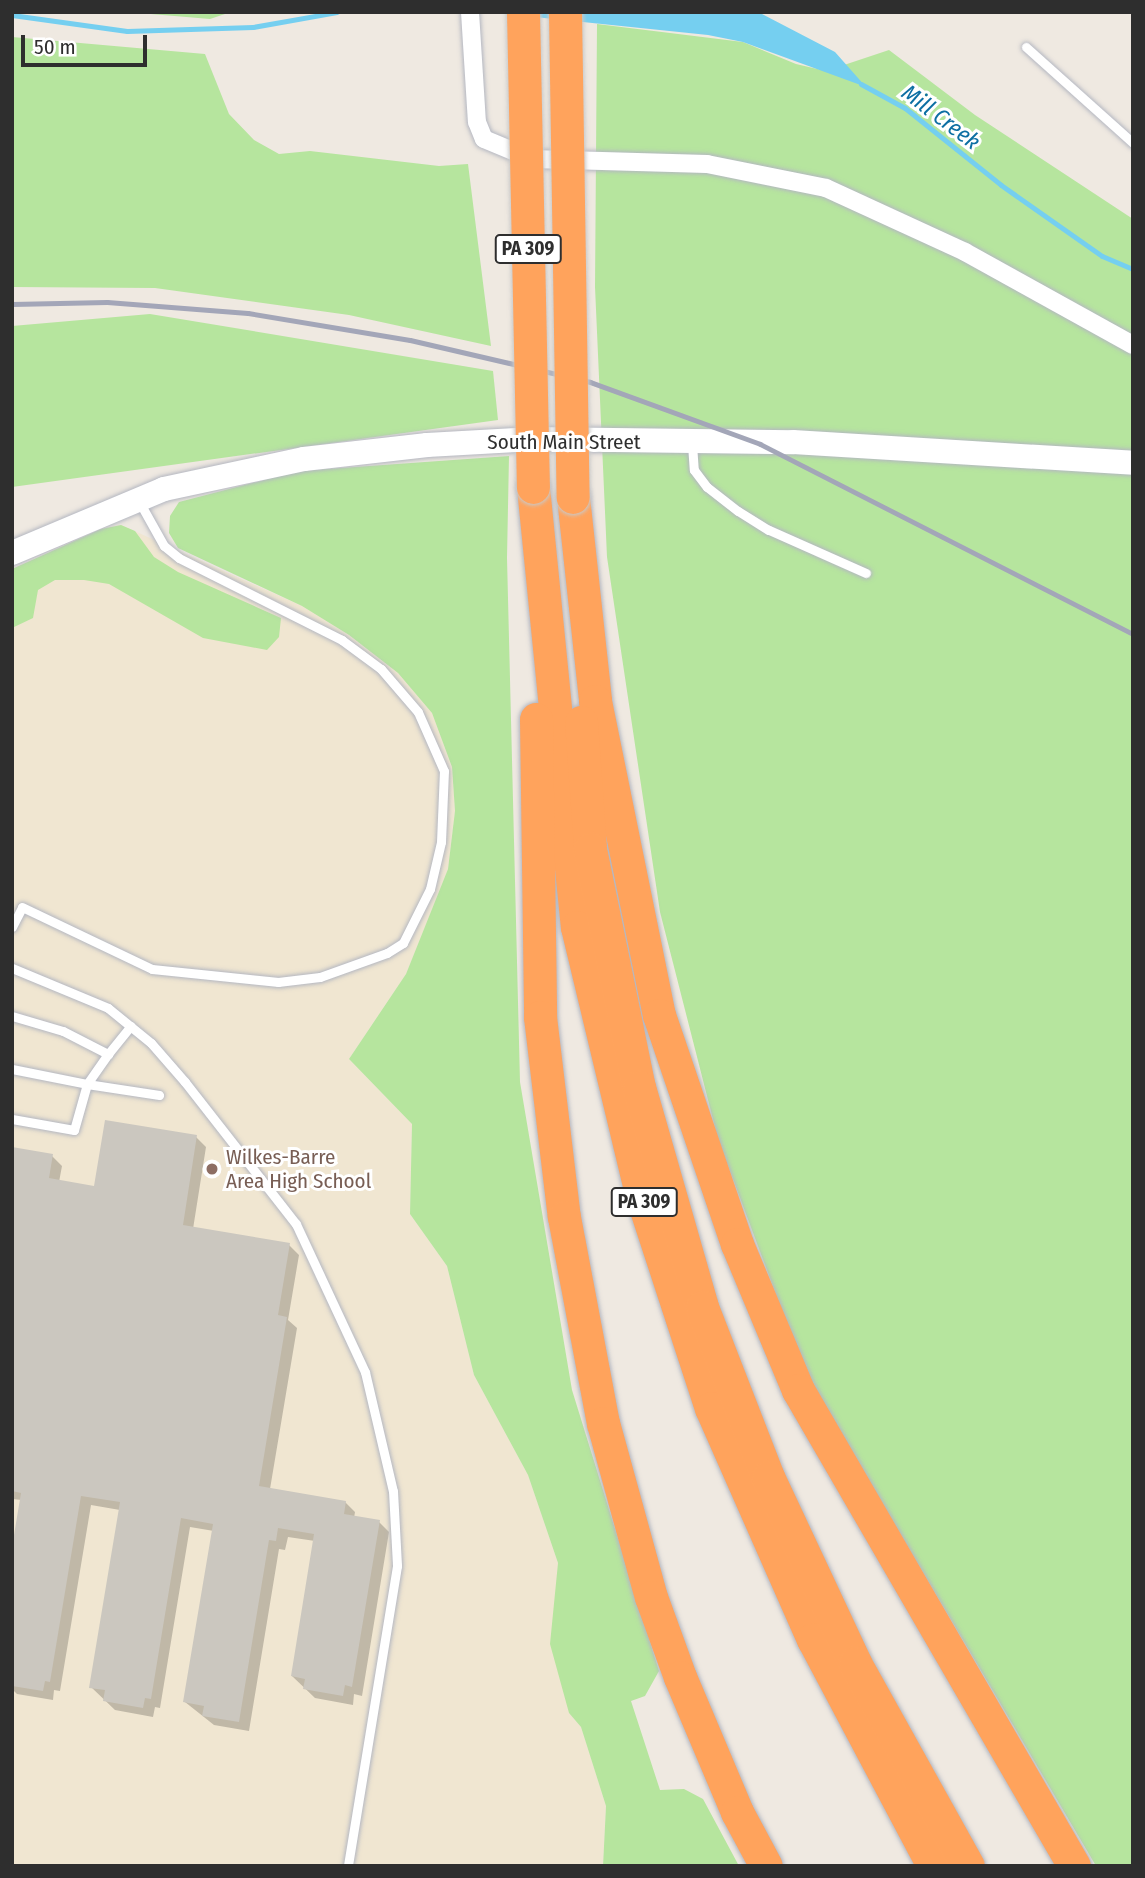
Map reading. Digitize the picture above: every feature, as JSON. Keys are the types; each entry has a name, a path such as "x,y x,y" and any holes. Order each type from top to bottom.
{"highway":[{"name":"PA 309","path":"523,12 533,493 577,927 642,1197 711,1408 813,1639 933,1866"},
{"name":"PA 309","path":"565,12 578,674 590,849 639,1087 702,1307 768,1477 855,1663 968,1866"},
{"path":"571,222 580,12"},
{"path":"533,493 540,1017 564,1217 603,1423 651,1597 732,1799 766,1866"},
{"path":"573,497 595,701 659,1015 737,1244 798,1390 1073,1866"}],"main road":[{"name":"South Main Street","path":"12,552 138,498 240,470 393,448 534,439 692,442 946,448 1133,463"}],"street":[{"path":"470,13 477,122 484,139 532,159 707,164 826,188 965,252 1133,345"}],"lane":[{"path":"1026,47 1133,143"},
{"path":"692,442 694,470 708,487 738,511 769,530 866,573"},
{"path":"12,927 22,907 152,970 239,982 320,978 366,963 403,943 437,867 445,807 444,771 434,741 406,697 381,669 342,640 179,558 164,547 138,498"},
{"path":"12,968 73,991 131,1026 185,1082 296,1224 343,1318 382,1431 393,1491 397,1566 348,1866"},
{"path":"12,1016 63,1031 108,1054"},
{"path":"12,1119 74,1130 87,1084 131,1026"},
{"path":"12,1069 159,1095"}],"shaded area":[{"name":"Wilkes-Barre Area High School","path":"121,525 302,606 349,635 398,673 432,713 452,767 455,811 448,869 406,974 349,1059 412,1124 410,1214 447,1266 474,1375 528,1475 558,1563 557,1595 569,1713 581,1727 606,1806 603,1866 12,1866 12,569 101,529"}],"green space":[{"path":"127,12 231,12 210,19"},
{"path":"597,24 743,42 796,64 826,71 889,50 975,115 1133,219 1133,1866 1096,1866 805,1372 718,1139 660,912 607,557 595,287"},
{"path":"12,37 205,54 229,114 254,140 279,154 310,151 439,166 468,164 491,346 349,315 155,288 12,287"},
{"path":"150,314 493,371 498,420 12,487 12,326"},
{"path":"509,456 507,558 520,1082 572,1390 659,1671 645,1696 631,1701 660,1790 684,1789 703,1799 739,1866 603,1866 606,1806 581,1727 569,1713 550,1644 558,1563 528,1475 474,1375 447,1266 410,1214 412,1124 349,1059 406,974 448,869 455,811 452,767 432,713 398,673 349,635 302,606 178,548 169,533 170,516 179,502 299,471"},
{"path":"121,525 135,531 154,557 178,572 281,618 279,637 267,650 203,638 109,584 84,580 55,580 38,590 33,618 12,628 12,569 101,529"}],"water":[{"path":"485,12 758,12 835,52 866,87 743,42 708,35"}],"building":[{"path":"105,1120 197,1135 183,1225 290,1243 278,1315 287,1317 259,1486 346,1501 344,1514 380,1520 352,1687 345,1685 343,1696 303,1689 305,1679 291,1676 314,1534 278,1528 276,1541 269,1540 239,1722 202,1716 204,1706 183,1702 213,1524 181,1518 151,1699 145,1698 143,1708 103,1701 105,1690 89,1688 120,1502 81,1496 50,1682 45,1681 43,1691 12,1686 12,1547 21,1493 12,1491 12,1147 53,1154 49,1178 94,1186"}],"waterway":[{"name":"Mill Creek","path":"12,15 127,31 253,27 337,12"},
{"name":"Mill Creek","path":"861,84 905,108 1001,185 1102,256 1133,269"}],"railway":[{"path":"12,304 107,302 248,313 410,340 590,382 760,444 1133,634"}],"place":[{"name":"Wilkes-Barre Area High School","path":"212,1169"}]}
